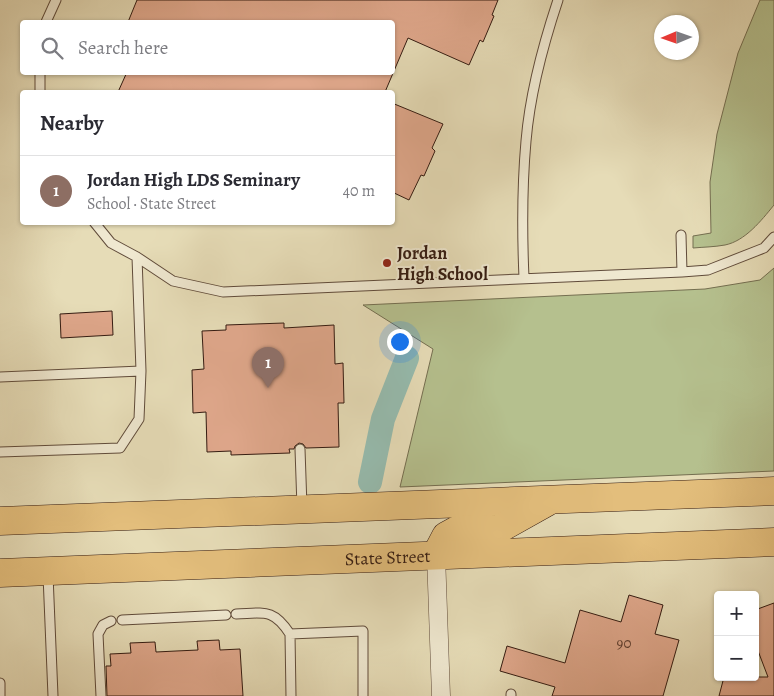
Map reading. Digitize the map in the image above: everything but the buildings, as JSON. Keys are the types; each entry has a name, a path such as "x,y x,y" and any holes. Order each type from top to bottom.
{"main road":[{"path":"0,521 774,491"},
{"path":"436,555 446,536 457,530 499,529 550,500"},
{"name":"State Street","path":"0,574 774,542"}],"street":[{"path":"436,555 441,696"}],"lane":[{"path":"47,20 56,0"},
{"path":"524,278 523,187 526,139 533,90 548,30 558,0"},
{"path":"40,75 40,90"},
{"path":"97,225 112,243 173,281 223,292 708,270 764,248 774,237"},
{"path":"680,235 682,272"},
{"path":"0,452 120,448 139,419 141,371 137,257"},
{"path":"0,377 141,371"},
{"path":"300,449 302,509"},
{"path":"48,572 53,696"},
{"path":"236,614 261,613 273,615 282,622 290,634 291,696"},
{"path":"122,620 226,615"},
{"path":"100,696 98,634 103,625 110,620"},
{"path":"290,634 363,631 364,696"},
{"path":"0,683 0,696"}],"green space":[{"path":"760,0 774,0 774,205 752,230 732,243 713,247 693,248 693,236 711,233 710,182 717,134 738,53"},
{"path":"774,268 774,471 400,487 433,349 363,305 705,289 760,280"}],"waterway":[{"path":"370,482 383,419 407,358"}],"place":[{"name":"Jordan High School","path":"387,263"},
{"name":"Jordan High LDS Seminary","path":"268,388"}]}
